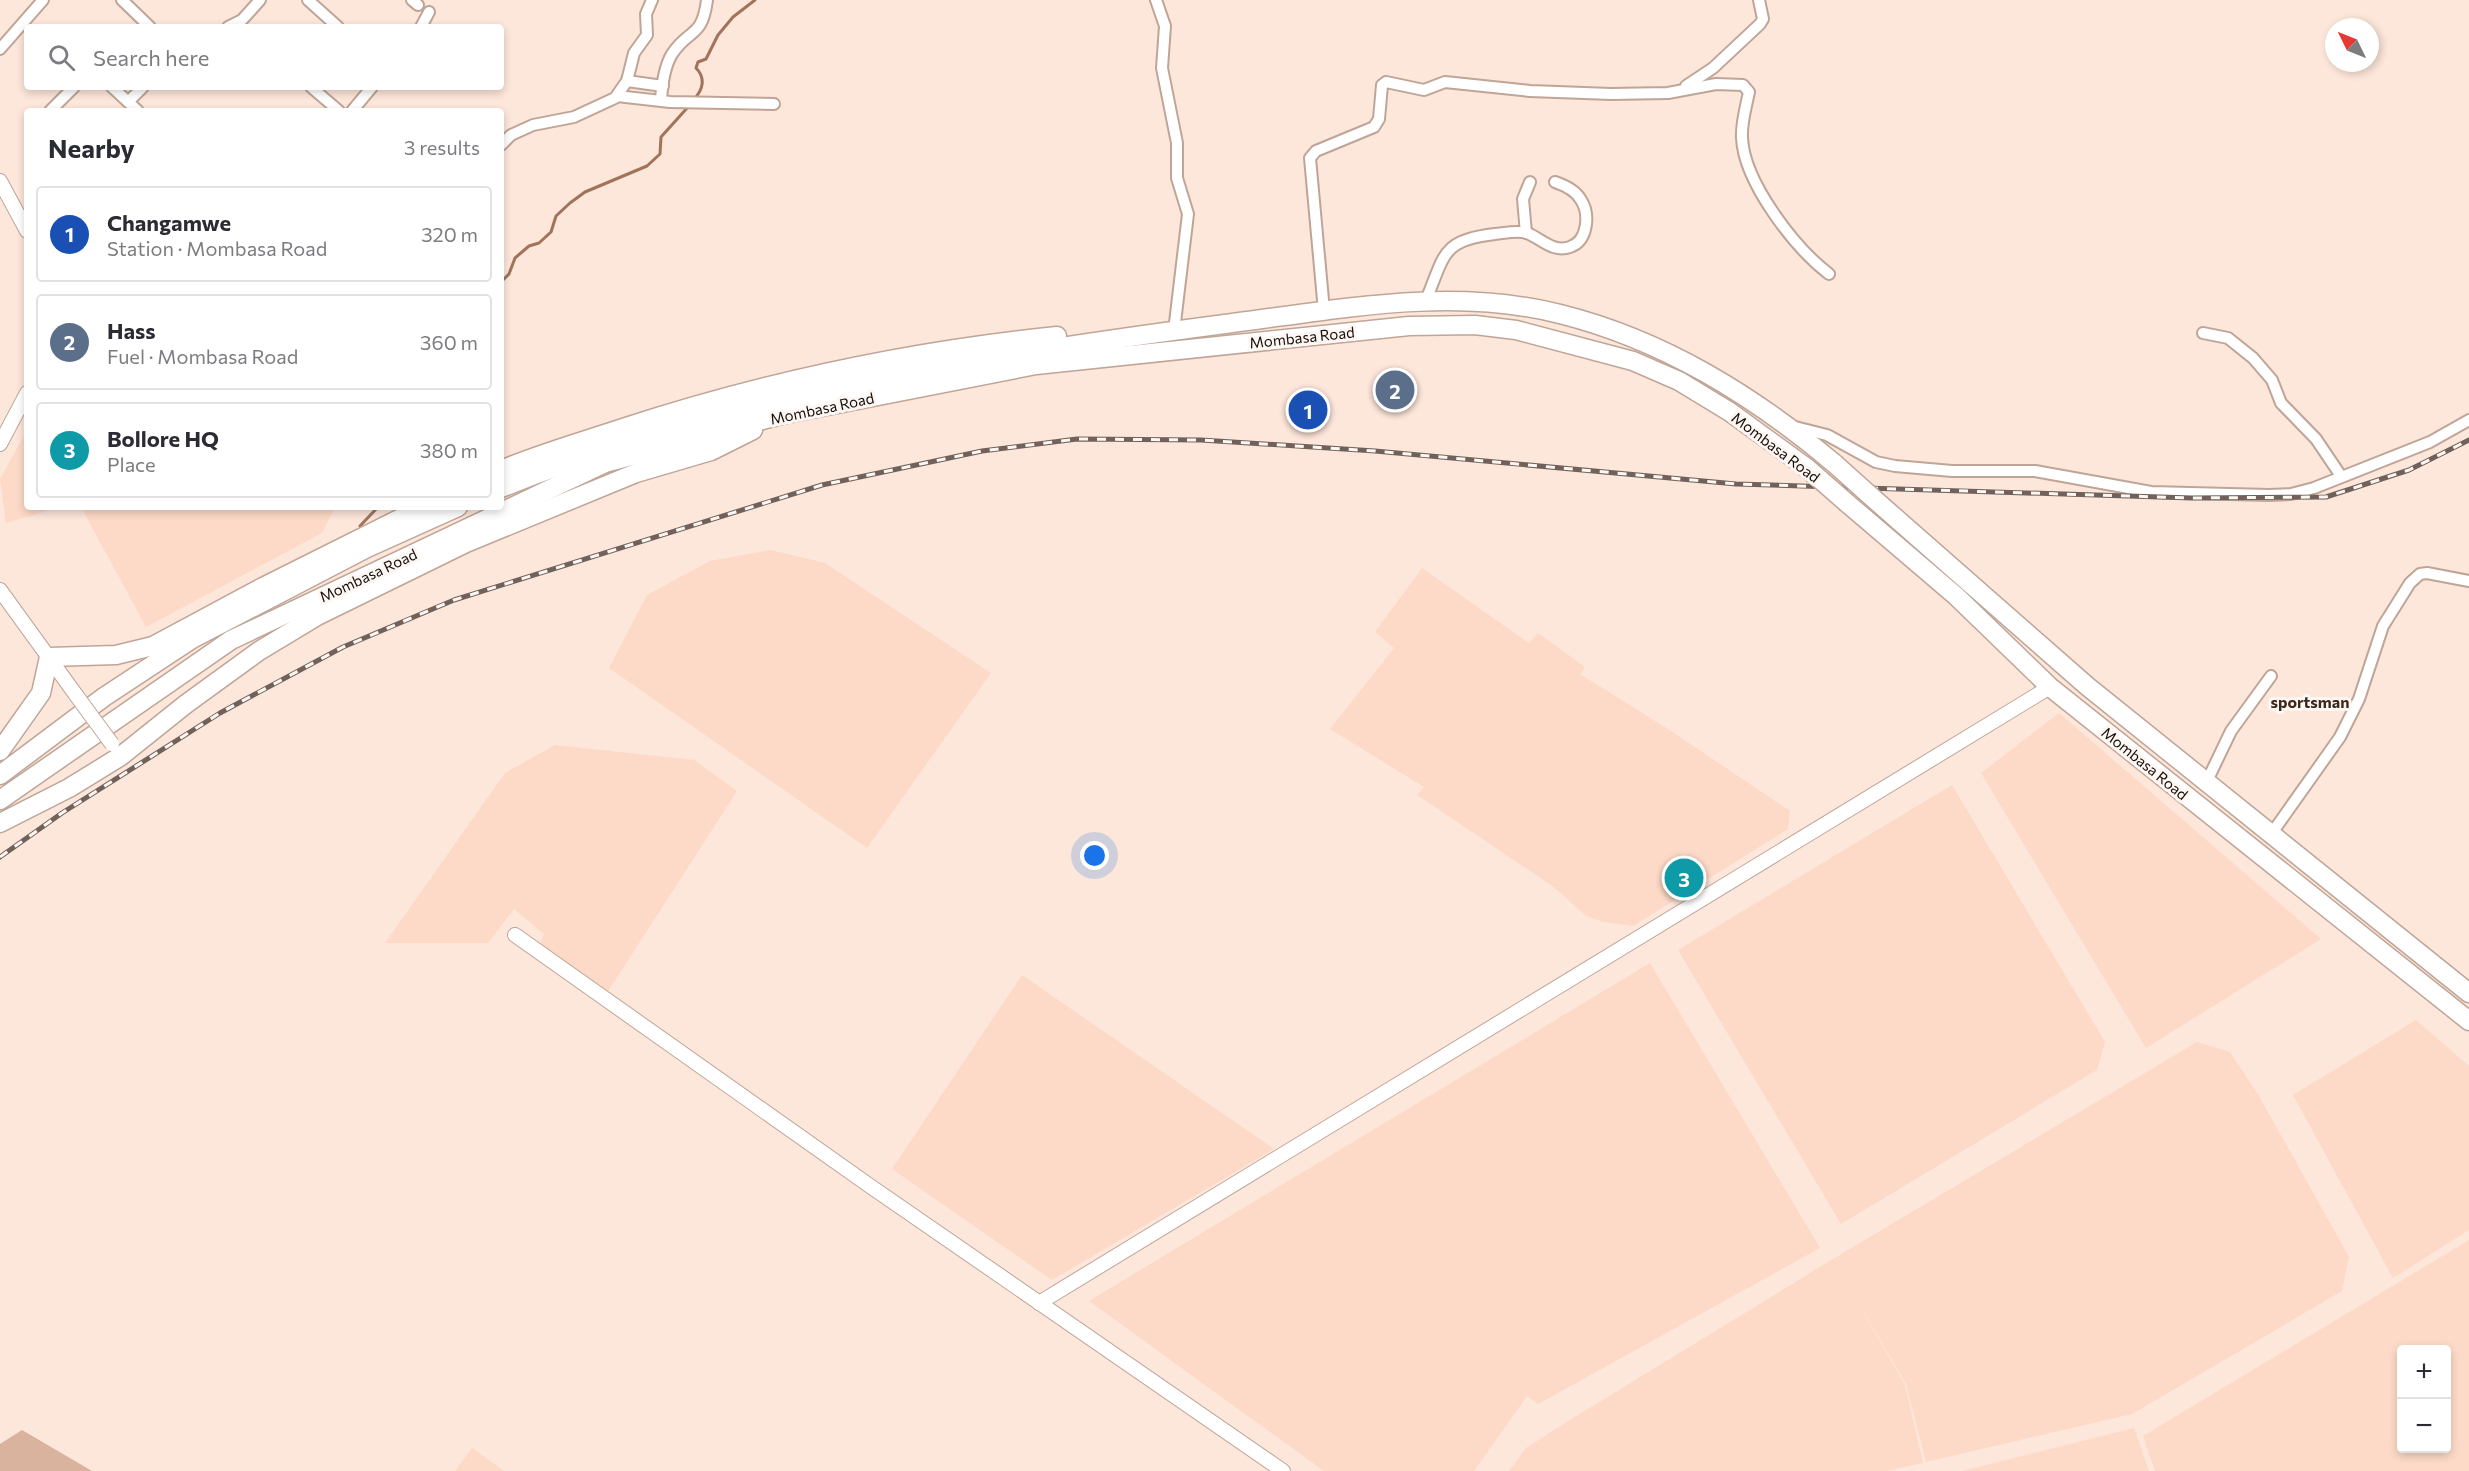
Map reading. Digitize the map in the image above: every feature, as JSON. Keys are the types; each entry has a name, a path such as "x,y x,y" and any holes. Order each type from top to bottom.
{"highway":[{"name":"Mombasa Road","path":"504,487 574,458 649,435 871,379 1138,336 1426,300 1474,300 1558,314 1613,330 1675,356 1789,426 2087,686 2469,993"},
{"name":"Mombasa Road","path":"0,800 231,640 604,463 781,415 1036,365 1409,326 1475,325 1516,330 1633,361 1679,381 1730,412 1807,468 1956,597 2050,687 2469,1022"},
{"path":"504,469 710,400 899,356 970,344 1070,334 1138,336"},
{"path":"0,823 69,788 116,750 316,616 466,543 636,473 711,451 781,415"},
{"path":"0,751 41,693 49,657 116,655 153,646 262,587 417,510"},
{"name":"Mombasa Road","path":"0,776 104,697 192,639 367,548 451,510"}],"street":[{"path":"0,49 43,0"},
{"path":"122,0 137,23"},
{"path":"246,23 260,0"},
{"path":"308,0 335,24"},
{"path":"504,142 512,135 533,125 574,117 609,103 617,96 627,81 634,52 647,35 646,14 652,0"},
{"path":"665,101 664,74 671,55 685,39 698,29 705,15 707,0"},
{"path":"1156,0 1165,26 1162,68 1177,143 1177,178 1188,214 1174,331"},
{"path":"1681,90 1719,63 1762,21 1759,0"},
{"path":"423,24 429,12"},
{"path":"627,81 663,86"},
{"path":"1324,311 1310,158 1316,151 1374,127 1379,119 1383,83 1424,90 1445,82 1530,91 1611,94 1681,90 1716,84 1740,84 1747,88 1741,135 1748,171 1794,240 1813,261 1829,274"},
{"path":"53,108 72,90"},
{"path":"115,90 135,108"},
{"path":"128,102 140,90"},
{"path":"314,90 336,108"},
{"path":"354,108 370,90"},
{"path":"617,96 711,104 774,104"},
{"path":"0,181 5,203 24,227"},
{"path":"1526,233 1523,199 1530,182"},
{"path":"1426,300 1444,257 1452,245 1473,238 1526,233 1553,248 1571,247 1580,242 1586,221 1584,206 1577,194 1555,182"},
{"path":"2203,333 2228,338 2253,358 2272,380 2282,403 2316,439 2342,476"},
{"path":"0,444 24,399"},
{"path":"1789,426 1827,435 1876,462 1886,464 1952,471 2035,471 2151,492 2291,494 2430,442 2469,420"},
{"path":"2272,833 2340,736 2360,699 2383,626 2410,583 2420,574 2427,573 2469,581"},
{"path":"0,590 116,750"},
{"path":"2207,781 2230,731 2271,676"},
{"path":"1039,1303 2050,687"},
{"path":"515,935 1282,1471"}],"shaded area":[{"path":"24,435 24,510 51,510 6,523 0,479"},
{"path":"83,510 334,510 322,533 146,627"},
{"path":"771,550 825,563 991,673 867,848 609,668 647,595 710,561"},
{"path":"1422,568 1529,643 1538,633 1585,667 1580,674 1668,729 1790,811 1788,829 1633,926 1604,922 1586,916 1554,887 1417,795 1424,787 1330,729 1394,648 1375,632"},
{"path":"2059,713 2321,939 2146,1048 1981,773"},
{"path":"555,745 694,760 737,791 607,993 540,944 544,934 514,909 488,943 385,943 505,773"},
{"path":"1952,785 2105,1042 2097,1070 1841,1224 1678,950"},
{"path":"1650,963 1820,1248 1538,1404 1527,1396 1474,1471 1324,1471 1089,1301"},
{"path":"1022,975 1274,1149 1052,1280 892,1169"},
{"path":"2416,1020 2469,1066 2469,1230 2393,1278 2293,1095"},
{"path":"2197,1042 2230,1052 2259,1096 2349,1257 2342,1291 2132,1414 1926,1462 1906,1384 1853,1294 1905,1385 1923,1463 1887,1471 1509,1471 1526,1448 1560,1426 1833,1259"},
{"path":"2469,1240 2469,1471 2155,1471 2143,1436"},
{"path":"2134,1428 2149,1471 1962,1471"},
{"path":"22,1430 92,1471 0,1471 0,1444"},
{"path":"472,1448 504,1471 455,1471"}],"waterway":[{"path":"694,99 700,92 702,84 701,76 696,68 698,62 706,59 718,35 733,17 755,0"},
{"path":"504,279 509,274 515,258 529,246 539,243 551,232 556,216 570,203 585,192 647,166 660,154 661,137 688,107"},
{"path":"360,526 375,510"}],"railway":[{"path":"0,857 62,813 220,713 343,647 454,600 822,485 982,451 1077,439 1201,440 1375,451 1736,484 2192,498 2326,497 2409,470 2469,440"}],"place":[{"name":"Hass","path":"1395,390"},
{"name":"Changamwe","path":"1308,410"},
{"name":"Bollore HQ","path":"1684,878"}],"district":[{"name":"sportsman","path":"2310,701"}]}
